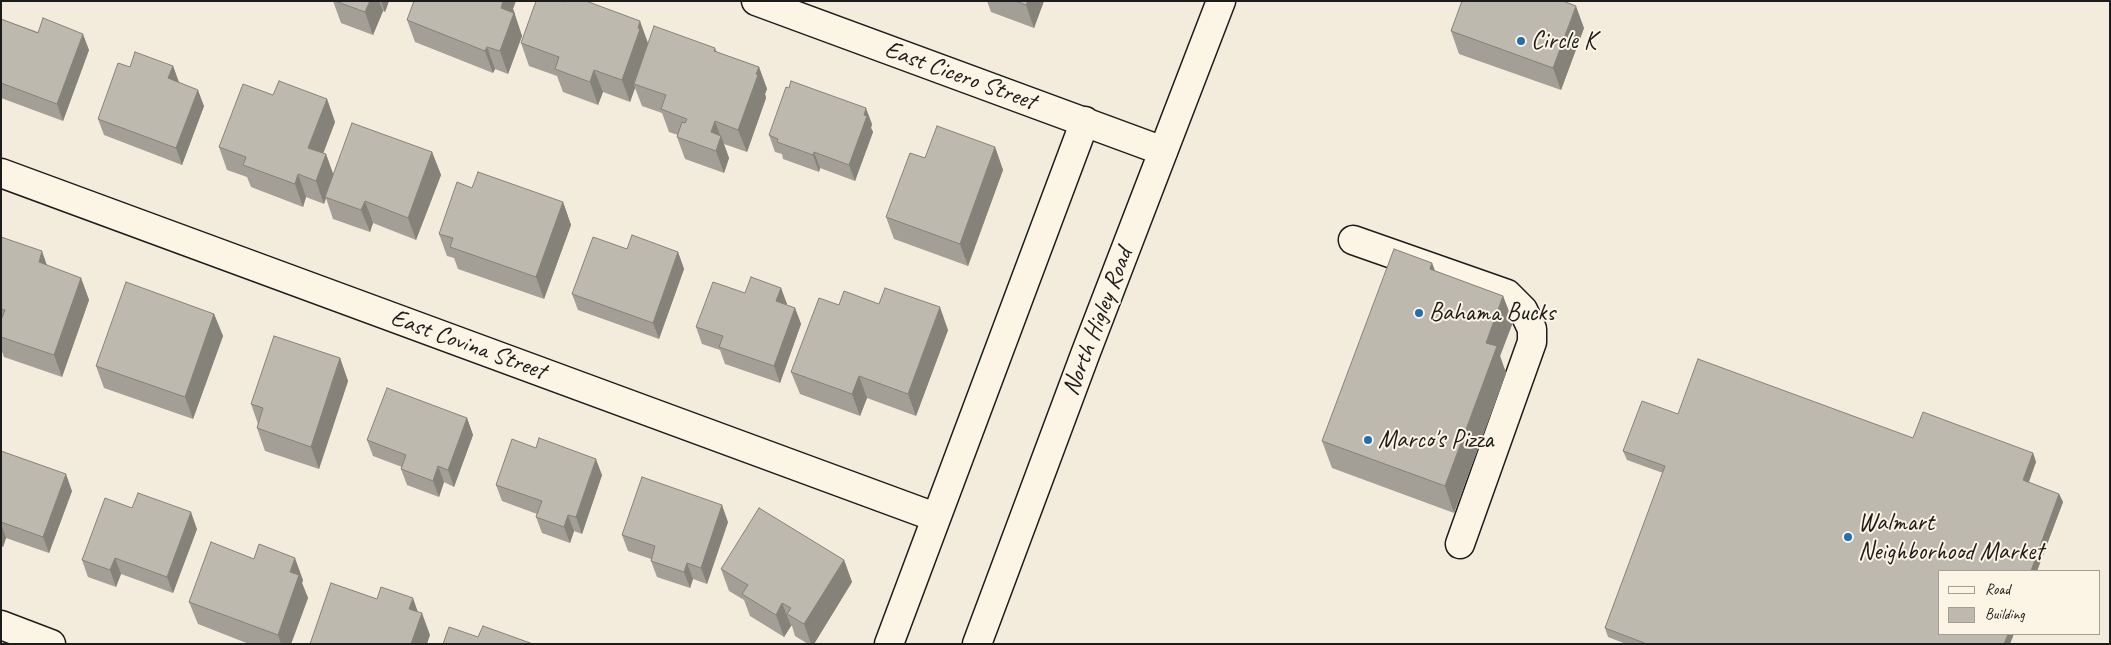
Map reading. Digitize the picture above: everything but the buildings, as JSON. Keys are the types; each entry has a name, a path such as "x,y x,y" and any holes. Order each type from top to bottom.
{"street":[{"name":"East Cicero Street","path":"756,1 1163,151"},
{"name":"North Higley Road","path":"977,644 1221,1"},
{"path":"889,644 935,517 1085,122"},
{"name":"East Covina Street","path":"1,173 935,517"},
{"path":"1353,240 1507,294 1523,310 1532,329 1532,342 1460,544"},
{"path":"1,625 51,644"}],"place":[{"name":"Circle K","path":"1521,41"},
{"name":"Bahama Bucks","path":"1419,313"},
{"name":"Marco's Pizza","path":"1368,440"},
{"name":"Walmart Neighborhood Market","path":"1848,537"}]}
